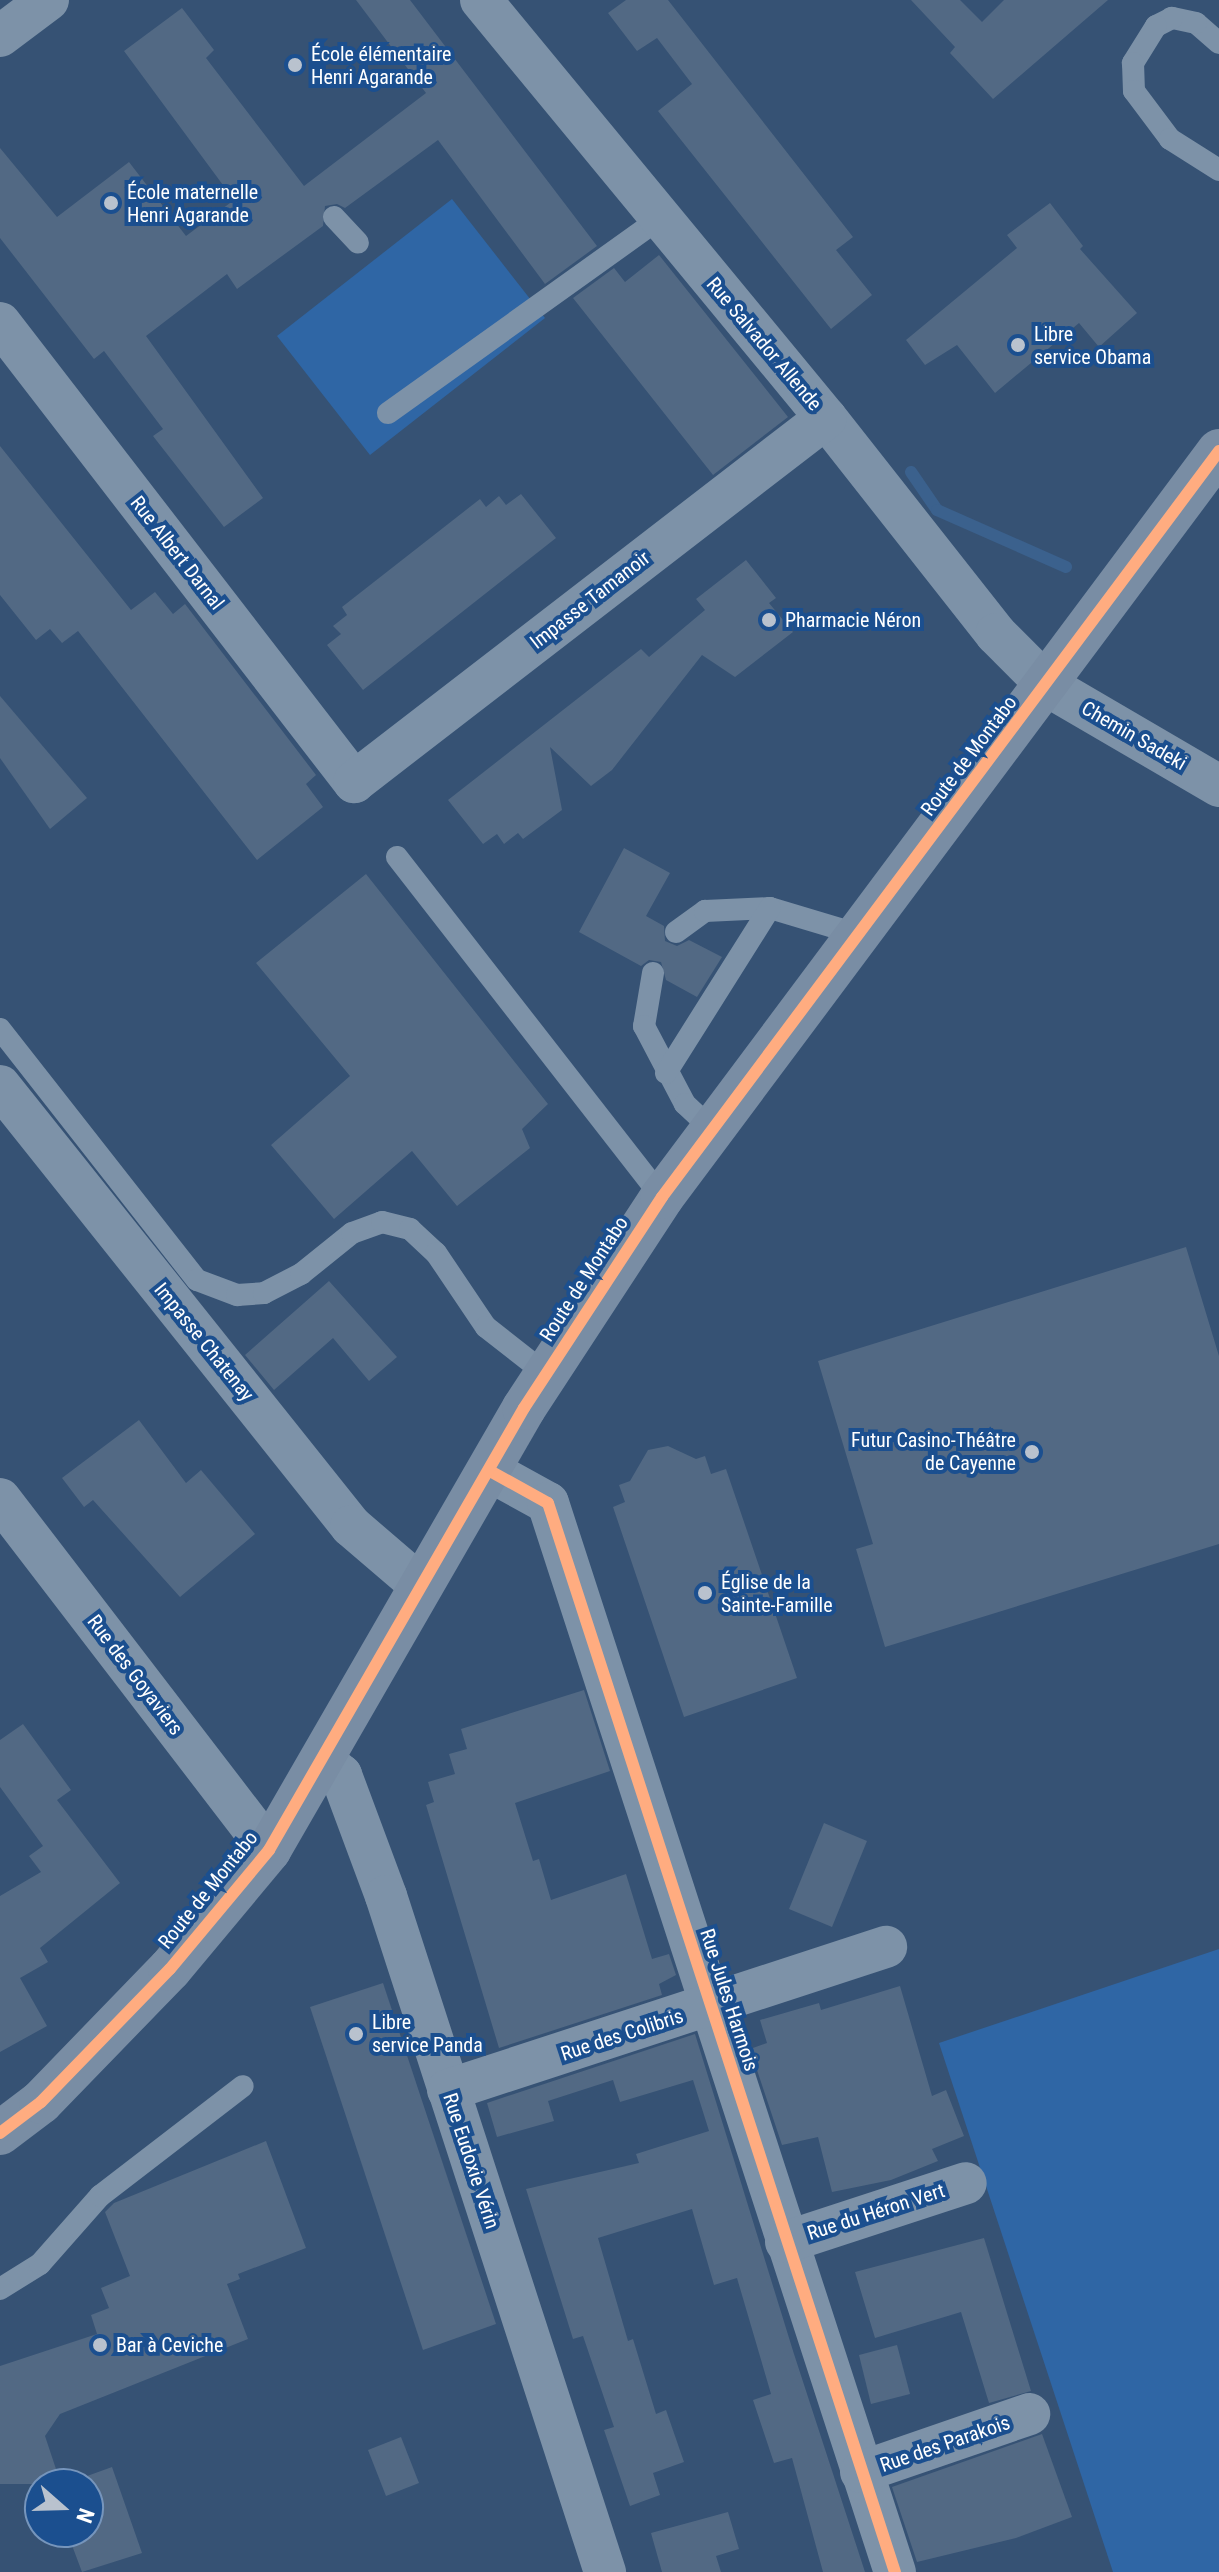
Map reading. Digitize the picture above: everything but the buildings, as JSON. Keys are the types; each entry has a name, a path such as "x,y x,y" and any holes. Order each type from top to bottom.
{"main road":[{"name":"Route de Montabo","path":"0,2133 41,2102 159,1980 269,1850 546,1374 662,1197 1048,686 1219,451"}],"street":[{"path":"0,36 48,0"},
{"name":"Rue Salvador Allende","path":"481,0 826,418 996,634 1048,686"},
{"name":"Rue Albert Darnal","path":"0,323 354,782"},
{"name":"Impasse Tamanoir","path":"354,782 826,418"},
{"name":"Chemin Sadeki","path":"1048,686 1219,786"},
{"name":"Impasse Chatenay","path":"0,1086 351,1526 421,1586"},
{"name":"Rue Jules Harmois","path":"490,1471 548,1503 895,2572"},
{"name":"Rue des Goyaviers","path":"0,1499 269,1850"},
{"name":"Rue Eudoxie Vérin","path":"321,1759 341,1775 448,2090 605,2572"},
{"name":"Rue des Colibris","path":"448,2090 710,2007 886,1947"},
{"name":"Rue du Héron Vert","path":"786,2242 966,2183"},
{"name":"Rue des Parakois","path":"861,2472 1029,2414"}],"lane":[{"path":"1219,43 1196,23 1172,18 1156,26 1133,63 1134,91 1170,139 1219,170"},
{"path":"334,217 358,243"},
{"path":"388,413 659,219"},
{"path":"397,857 662,1197"},
{"path":"676,932 705,911 770,908 860,935"},
{"path":"666,1073 770,908"},
{"path":"653,973 644,1026 685,1104 712,1129"},
{"path":"0,1029 197,1280 237,1295 264,1293 301,1274 352,1233 382,1222 410,1229 436,1253 486,1327 546,1374"},
{"path":"0,2289 40,2264 100,2196 243,2086"}],"shaded area":[{"path":"452,199 545,318 370,455 277,336"},
{"path":"1219,1949 1219,2572 1113,2572 939,2043"}],"waterway":[{"path":"911,472 937,510 1066,567"}],"cycle path":[{"path":"0,2133 41,2102 170,1969 269,1850 524,1408 662,1197 1219,451"},
{"path":"490,1471 548,1503 895,2572"}],"place":[{"name":"École élémentaire Henri Agarande","path":"295,65"},
{"name":"École maternelle Henri Agarande","path":"111,203"},
{"name":"Libre service Obama","path":"1018,345"},
{"name":"Pharmacie Néron","path":"769,620"},
{"name":"Futur Casino-Théâtre de Cayenne","path":"1032,1452"},
{"name":"Église de la Sainte-Famille","path":"705,1593"},
{"name":"Libre service Panda","path":"356,2034"},
{"name":"Bar à Ceviche","path":"100,2345"}]}
